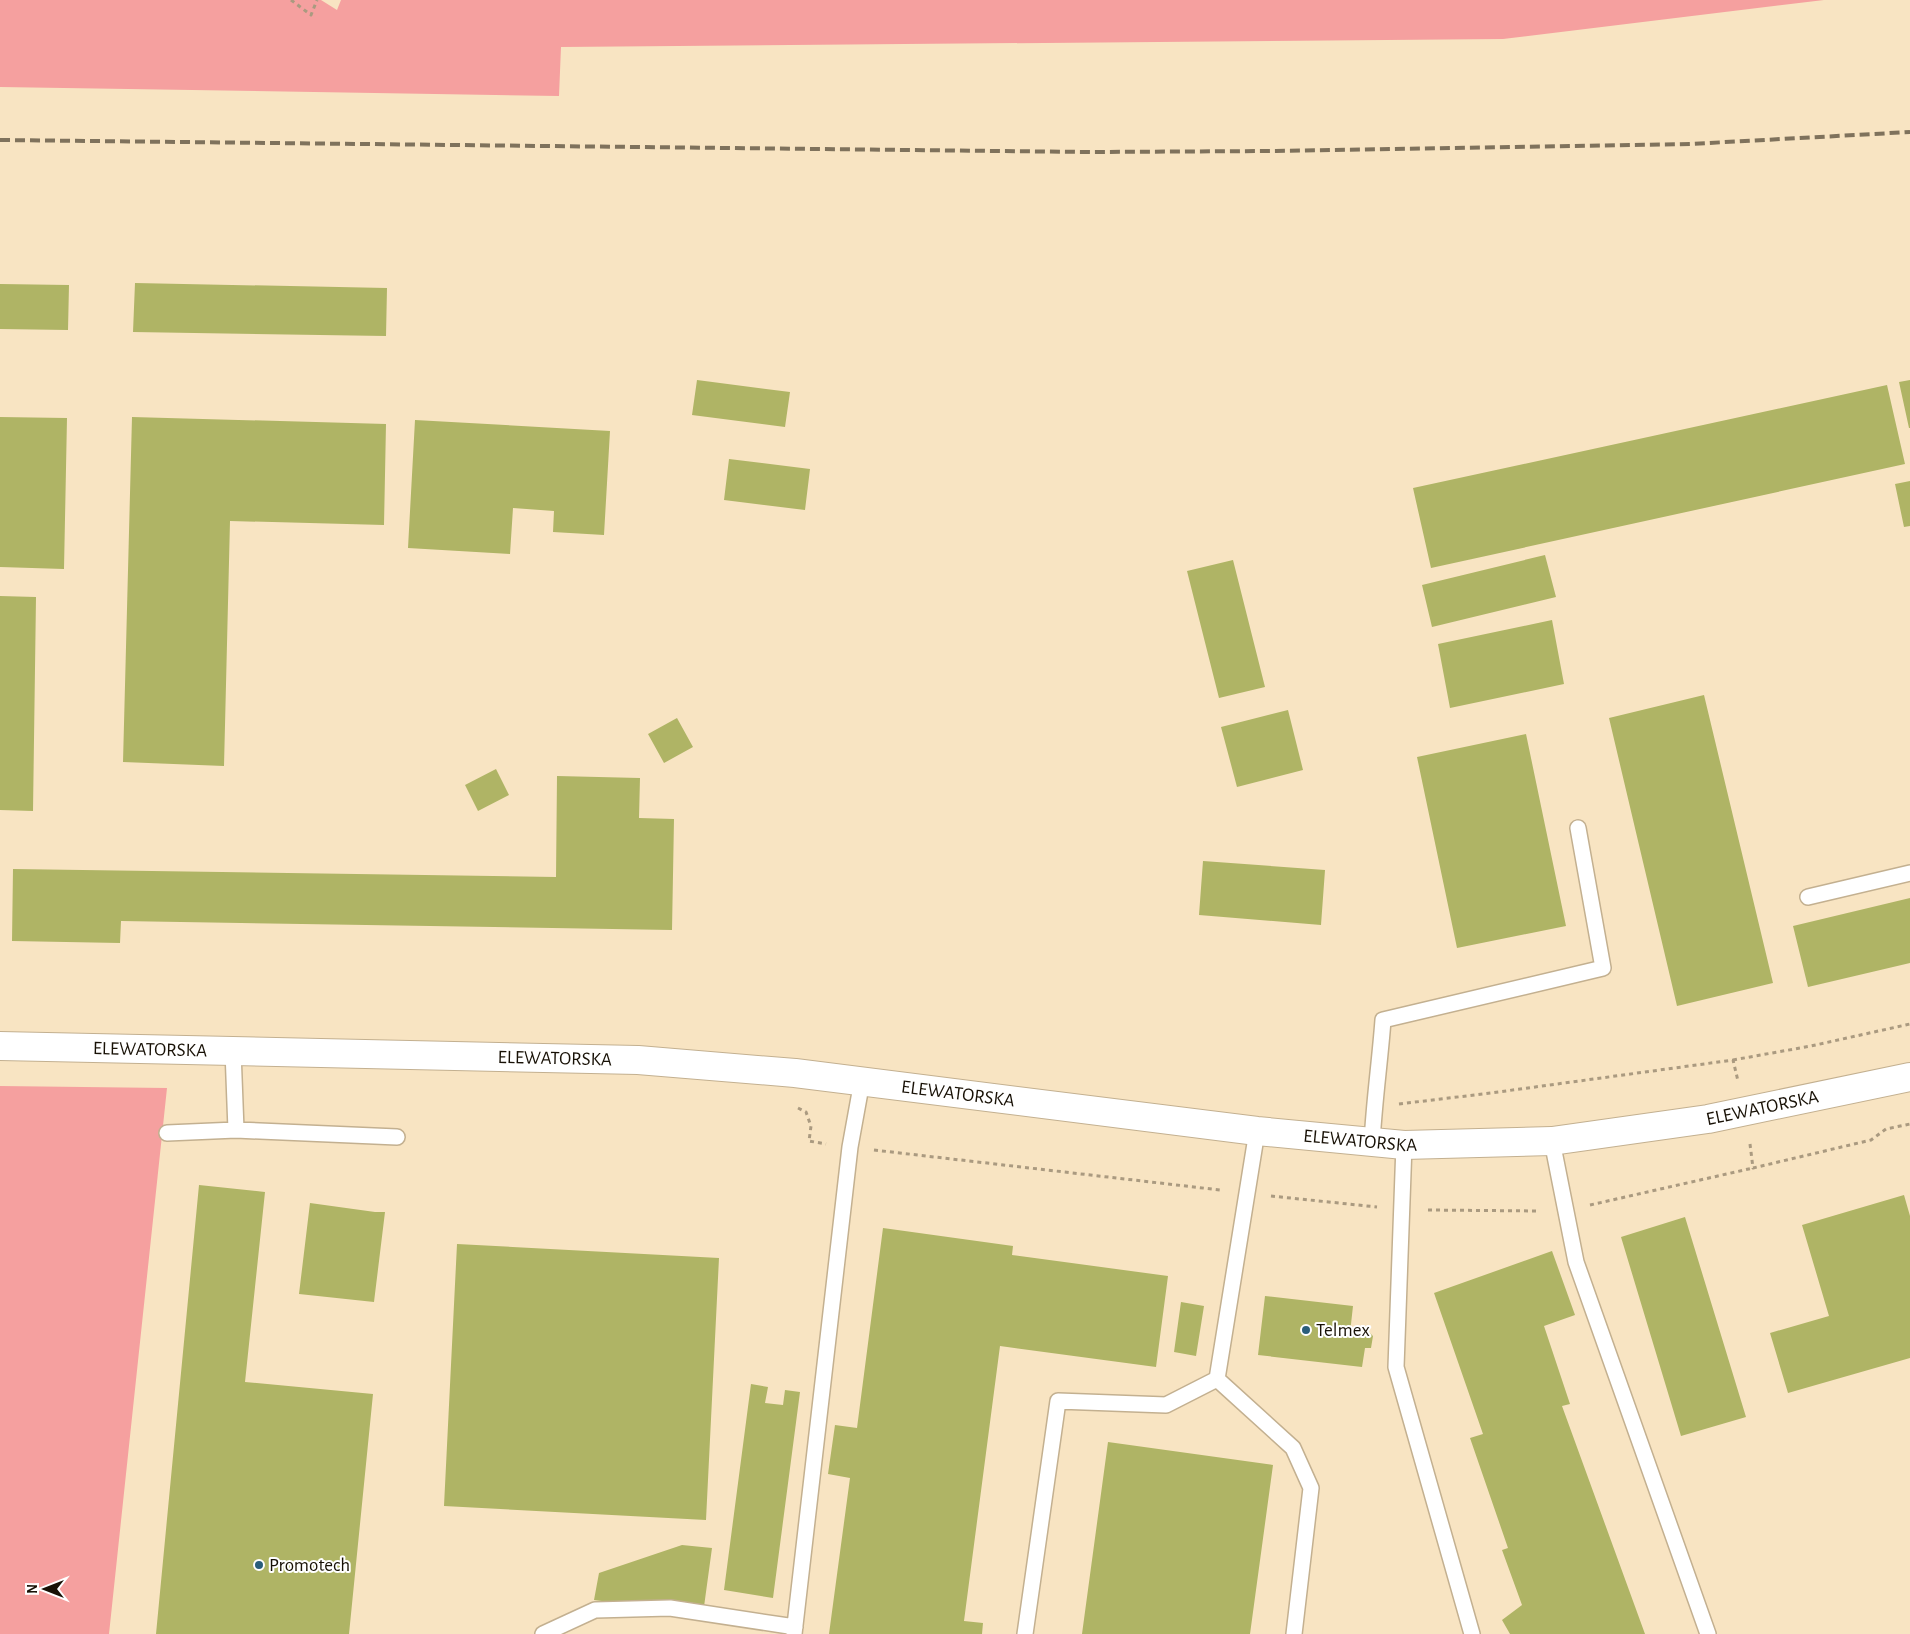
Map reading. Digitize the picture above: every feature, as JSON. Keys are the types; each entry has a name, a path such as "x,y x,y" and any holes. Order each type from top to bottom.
{"street":[{"name":"ELEWATORSKA","path":"0,1046 638,1060 795,1073 1257,1131 1404,1145 1552,1141 1708,1119 1910,1077"}],"lane":[{"path":"1372,1143 1373,1107 1378,1081 1383,1020 1603,968 1578,828"},
{"path":"1808,897 1910,873"},
{"path":"233,1051 236,1130"},
{"path":"543,1634 595,1610 670,1608 794,1630 850,1147 862,1081"},
{"path":"167,1133 236,1130 397,1137"},
{"path":"1217,1379 1257,1131"},
{"path":"1552,1141 1576,1262 1708,1634"},
{"path":"1404,1145 1396,1367 1472,1634"},
{"path":"1025,1634 1058,1400 1166,1405 1217,1379"},
{"path":"1217,1379 1293,1448 1311,1488 1294,1634"}],"path":[{"path":"291,0 311,15 317,0"},
{"path":"1733,1060 1811,1046 1910,1024"}],"shaded area":[{"path":"0,0 321,0 337,10 341,0 1824,0 1503,39 561,47 559,96 0,87"},
{"path":"0,1086 167,1088 109,1634 0,1634"}],"building":[{"path":"135,283 387,288 386,336 133,332"},
{"path":"0,284 69,285 68,330 0,329"},
{"path":"697,380 790,392 785,427 692,415"},
{"path":"1910,380 1910,428 1909,428 1899,382"},
{"path":"1887,385 1905,464 1431,568 1413,488"},
{"path":"0,417 67,418 64,569 0,567"},
{"path":"132,417 386,424 384,525 230,521 224,766 123,762"},
{"path":"415,420 610,431 604,535 553,532 554,511 513,508 510,554 408,548"},
{"path":"729,459 810,469 805,510 724,500"},
{"path":"1910,481 1910,526 1904,527 1895,484"},
{"path":"1545,555 1556,597 1432,627 1422,585"},
{"path":"1233,560 1265,687 1219,698 1187,571"},
{"path":"0,596 36,597 33,811 0,810"},
{"path":"1552,620 1564,684 1450,708 1438,644"},
{"path":"1704,695 1773,983 1677,1006 1609,718"},
{"path":"1288,710 1303,770 1237,787 1221,727"},
{"path":"677,718 693,747 664,763 648,734"},
{"path":"1526,734 1566,926 1457,948 1417,757"},
{"path":"496,769 509,795 478,811 465,785"},
{"path":"557,776 640,778 639,818 674,819 672,930 121,921 120,943 12,941 13,869 556,877"},
{"path":"1203,861 1325,870 1321,925 1199,915"},
{"path":"1910,898 1910,963 1808,987 1793,926"},
{"name":"Promotech","path":"199,1185 265,1192 245,1382 373,1394 349,1634 156,1634"},
{"path":"1904,1195 1910,1216 1910,1358 1788,1393 1770,1333 1829,1316 1802,1225"},
{"path":"310,1203 385,1212 374,1302 299,1294"},
{"path":"1685,1217 1746,1417 1681,1436 1621,1237"},
{"path":"883,1228 1013,1246 1012,1255 1168,1276 1156,1367 1000,1346 964,1621 983,1623 982,1634 829,1634 850,1478 828,1474 835,1425 857,1428"},
{"path":"457,1244 719,1258 706,1520 444,1506"},
{"path":"1552,1251 1575,1315 1544,1326 1570,1404 1562,1406 1645,1634 1510,1634 1502,1620 1522,1605 1502,1550 1508,1548 1470,1438 1483,1434 1434,1293"},
{"name":"Telmex","path":"1265,1296 1353,1306 1350,1333 1355,1334 1363,1326 1373,1336 1371,1348 1365,1348 1362,1367 1258,1355"},
{"path":"1181,1302 1204,1306 1196,1356 1174,1352"},
{"path":"751,1384 768,1387 765,1403 783,1405 785,1390 800,1392 773,1598 724,1590"},
{"path":"1108,1442 1273,1465 1250,1634 1082,1634"},
{"path":"682,1545 712,1548 703,1614 594,1600 599,1573"}],"railway":[{"path":"0,140 1091,152 1690,144 1910,132"}],"place":[{"name":"Telmex","path":"1306,1330"},
{"name":"Promotech","path":"259,1565"}]}
